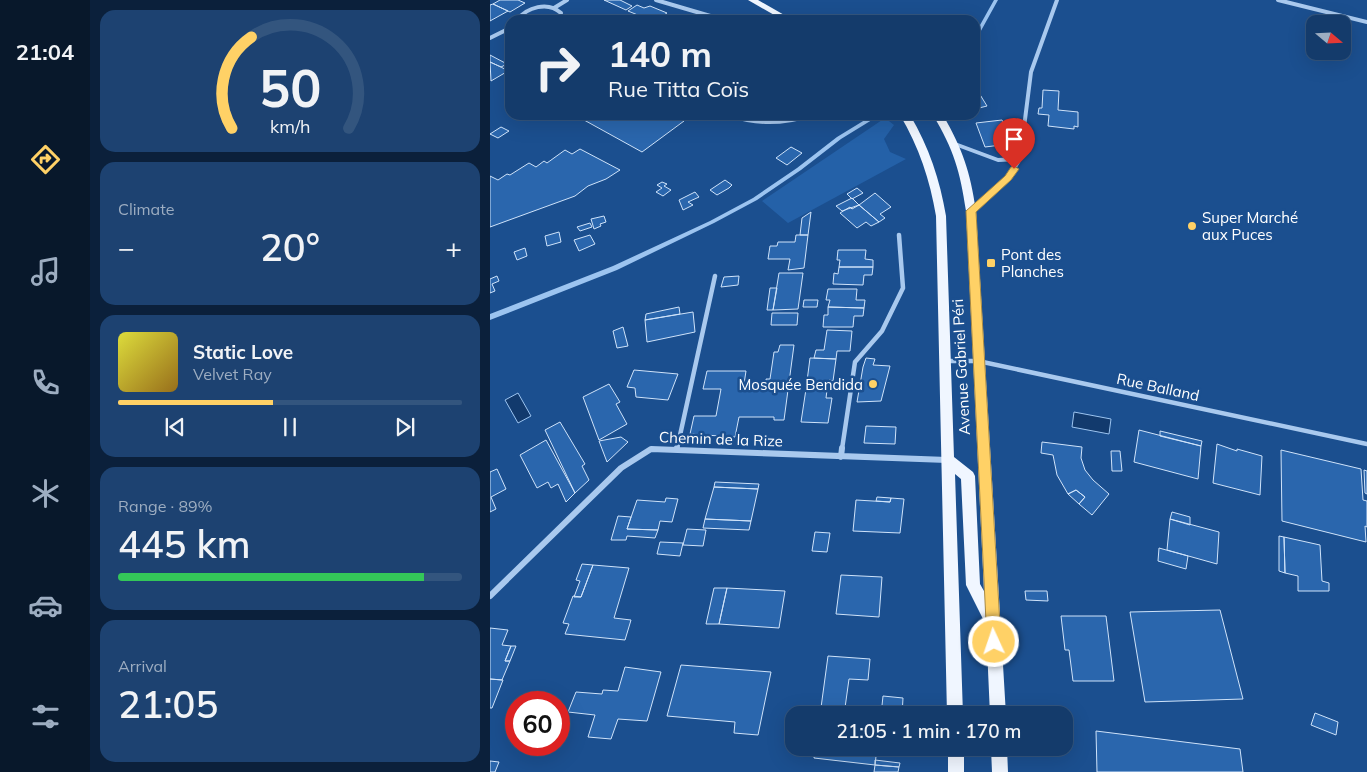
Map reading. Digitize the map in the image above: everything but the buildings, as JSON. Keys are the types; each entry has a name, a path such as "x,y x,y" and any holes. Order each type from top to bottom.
{"main road":[{"path":"752,0 780,15"},
{"name":"Avenue Gabriel Péri","path":"908,120 919,136 936,186 940,216 955,706"},
{"name":"Avenue Gabriel Péri","path":"941,120 955,144 966,178 971,211 998,706"},
{"name":"Avenue Gabriel Péri","path":"948,460 968,476 973,585 993,624"},
{"path":"956,756 956,772"},
{"path":"999,756 1000,772"}],"street":[{"path":"520,15 534,8 554,8 567,0"},
{"path":"656,0 707,15"},
{"path":"971,211 1008,178 1020,159 1031,72 1057,0"},
{"path":"1278,0 1367,22"},
{"path":"554,8 561,15"},
{"path":"490,38 505,30"},
{"path":"741,120 776,122 786,120"},
{"path":"955,144 998,160 1020,159"},
{"path":"841,456 855,362 882,331 903,288 899,235"},
{"path":"677,450 715,276"},
{"name":"Rue Balland","path":"944,361 978,361 1367,444"},
{"name":"Chemin de la Rize","path":"490,596 621,468 651,449 948,460"}],"shaded area":[{"path":"882,120 888,120 894,125 884,139 890,152 906,159 788,223 762,201"},
{"path":"518,393 531,416 518,423 505,400"},
{"path":"1074,412 1111,419 1109,434 1072,427"}],"waterway":[{"path":"980,29 996,0"},
{"path":"490,317 615,268 712,222 755,199 799,169 839,138 869,120"}],"place":[{"name":"Super Marché aux Puces","path":"1192,226"},
{"name":"Pont des Planches","path":"991,263"},
{"name":"Mosquée Bendida","path":"873,384"}],"route":[{"path":"994,642 971,211 1008,178 1014,169"}]}
